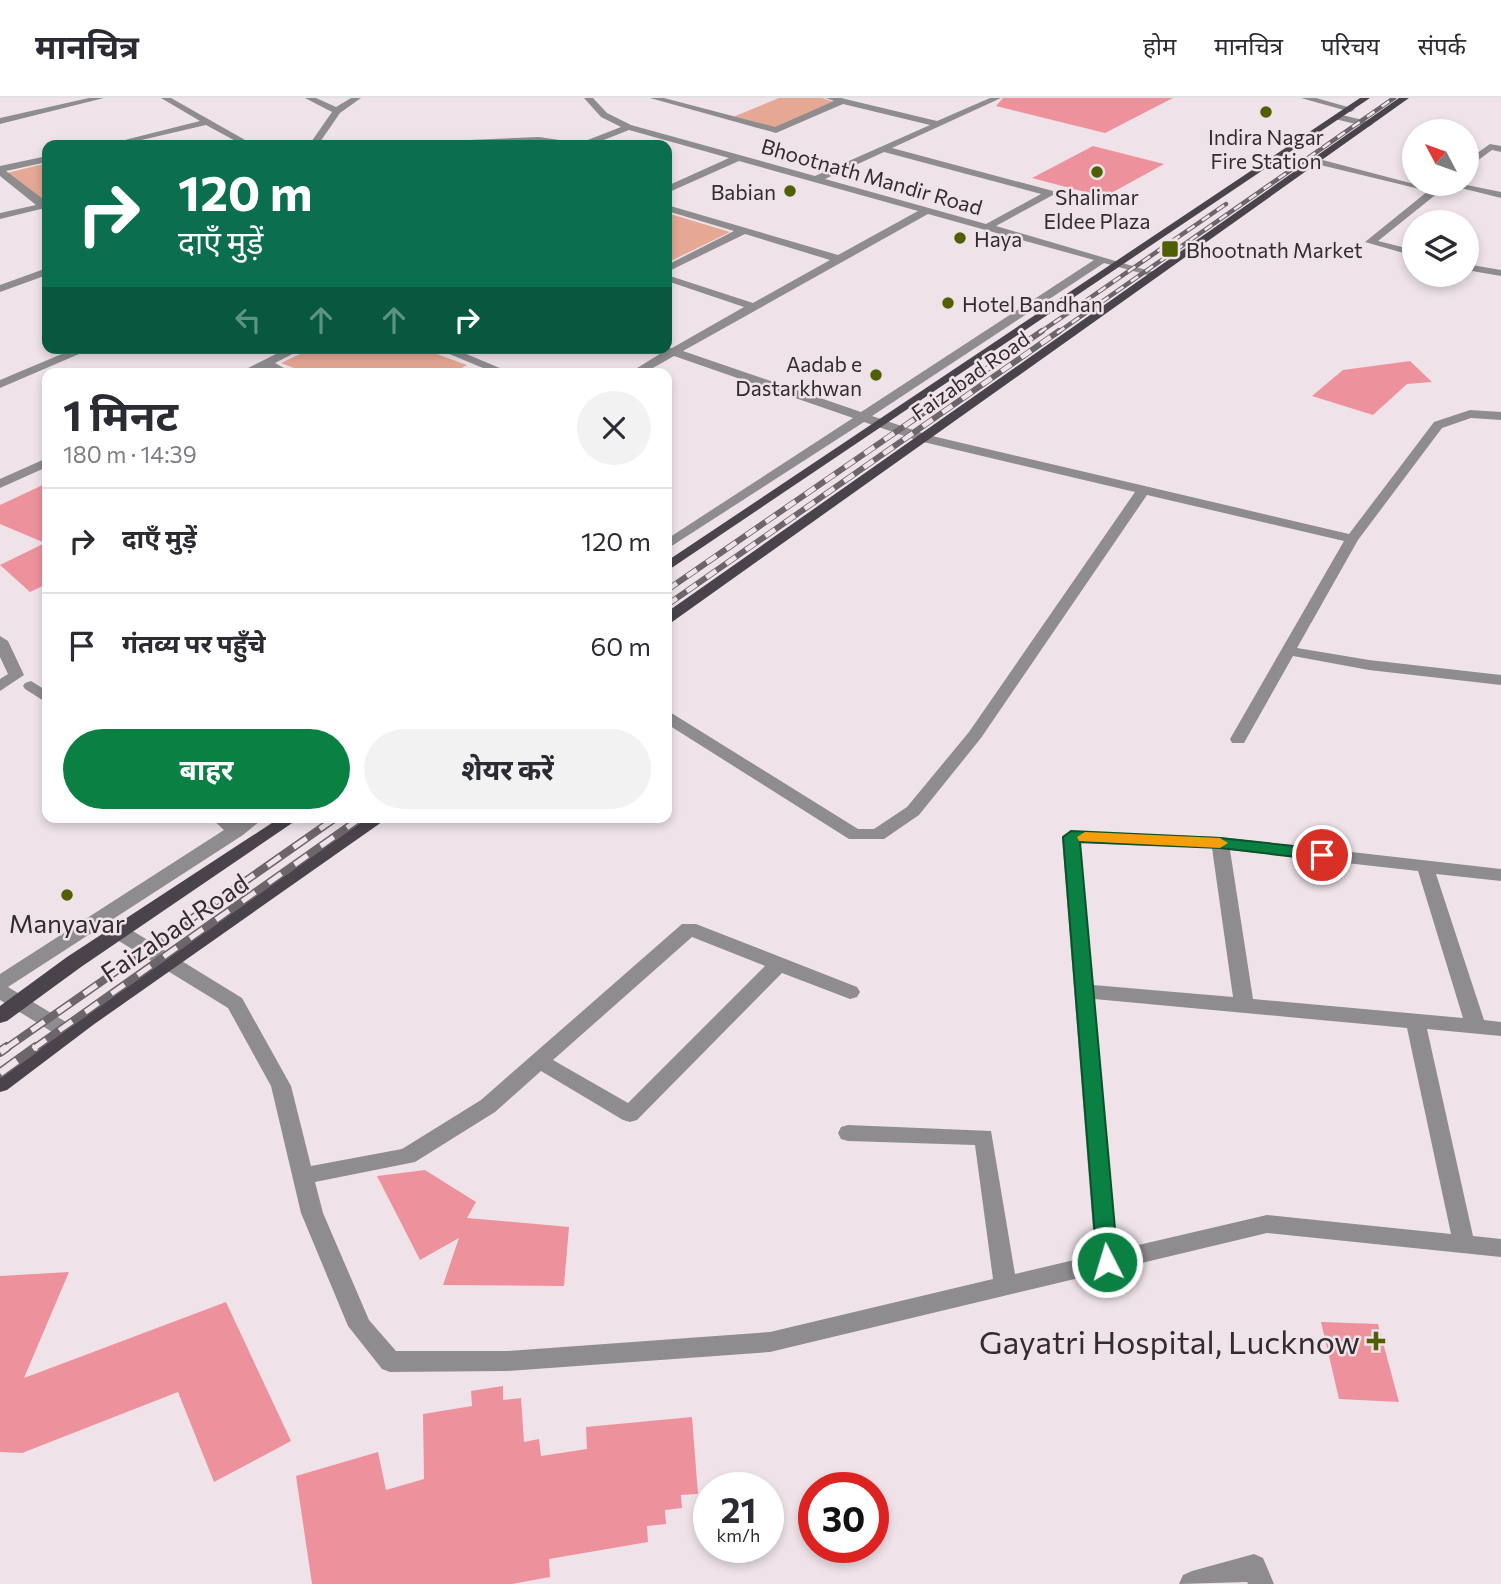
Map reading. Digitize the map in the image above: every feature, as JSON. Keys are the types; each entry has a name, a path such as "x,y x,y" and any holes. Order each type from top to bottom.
{"main road":[{"name":"Faizabad Road","path":"672,564 1366,98"},
{"name":"Faizabad Road","path":"672,615 1405,98"},
{"name":"Faizabad Road","path":"0,1016 284,823"},
{"name":"Faizabad Road","path":"1,1081 372,823"}],"street":[{"path":"0,118 78,98"},
{"path":"0,118 100,98"},
{"path":"165,98 240,140"},
{"path":"309,98 337,111"},
{"path":"317,140 337,111 357,98"},
{"name":"Bhootnath Mandir Road","path":"588,98 604,115 628,127 1155,274"},
{"path":"654,98 776,130 842,101"},
{"path":"830,98 937,124"},
{"path":"814,180 997,98"},
{"path":"1305,98 1351,108"},
{"path":"1338,117 1368,124"},
{"path":"130,140 207,122"},
{"path":"596,140 628,127"},
{"path":"1479,156 1490,147 1501,149"},
{"path":"884,149 1050,193 985,228"},
{"path":"672,188 737,158"},
{"path":"0,170 42,160"},
{"path":"1315,161 1402,179"},
{"path":"0,170 42,204"},
{"path":"1479,190 1501,195"},
{"path":"1411,210 1429,196"},
{"path":"0,216 42,208"},
{"path":"672,210 839,259"},
{"path":"672,348 754,307 926,211"},
{"path":"1402,217 1370,242 1402,250"},
{"path":"672,266 743,231"},
{"path":"672,542 1102,261"},
{"path":"1479,269 1501,273"},
{"path":"0,289 42,273"},
{"path":"672,280 754,307"},
{"path":"672,352 924,438 1352,539"},
{"path":"0,384 73,354"},
{"path":"254,368 285,354"},
{"path":"457,354 494,368"},
{"path":"642,368 661,354"},
{"path":"265,363 276,368"},
{"path":"476,368 484,364"},
{"path":"47,365 54,368"},
{"path":"1238,739 1352,539 1438,425 1470,414 1501,416"},
{"path":"0,484 42,464"},
{"path":"672,720 855,835 878,835 914,811 975,734 1144,489"},
{"path":"0,641 16,675 0,686"},
{"path":"1288,652 1369,665 1501,680"},
{"path":"31,686 42,694"},
{"path":"226,823 237,831"},
{"path":"0,983 248,823"},
{"path":"1107,1262 1071,837 1220,843 1501,875"},
{"path":"1220,843 1244,1006"},
{"path":"1425,866 1476,1027"},
{"path":"303,1176 407,1156 488,1106 689,929 850,992"},
{"path":"121,933 235,1003 281,1086 312,1213 360,1326 390,1362 507,1361 770,1342 1267,1224 1501,1248"},
{"path":"539,1061 630,1114 779,964"},
{"path":"0,991 69,1032"},
{"path":"1085,991 1501,1029"},
{"path":"1415,1021 1464,1244"},
{"path":"848,1133 984,1137 1005,1286"},
{"path":"1192,1584 1254,1567 1261,1584"}],"shaded area":[{"path":"779,98 822,98 835,102 775,128 733,117"},
{"path":"42,164 42,202 3,174"},
{"path":"672,215 730,232 672,261"},
{"path":"300,354 437,354 467,365 462,368 294,368 281,363"}],"building":[{"path":"1003,98 1173,98 1105,133 996,106"},
{"name":"Shalimar Eldee Plaza","path":"1093,146 1164,164 1104,197 1032,178"},
{"path":"1410,361 1432,382 1407,384 1373,415 1312,396 1343,370"},
{"path":"42,485 42,542 0,524 0,505"},
{"path":"42,544 42,586 30,592 0,565"},
{"path":"425,1170 476,1202 467,1218 569,1227 564,1286 443,1285 459,1238 420,1260 377,1176"},
{"path":"69,1272 24,1378 226,1302 291,1441 214,1482 178,1392 22,1453 0,1452 0,1276"},
{"path":"1321,1322 1378,1324 1399,1402 1339,1399"},
{"path":"503,1386 503,1400 521,1398 524,1442 539,1439 541,1456 587,1449 586,1427 692,1417 696,1472 693,1472 693,1494 681,1495 682,1508 665,1510 666,1524 647,1526 648,1542 549,1559 550,1577 512,1584 312,1584 296,1476 378,1452 386,1490 424,1479 423,1414 472,1406 471,1391"}],"railway":[{"path":"1057,333 1394,98"},
{"path":"1039,333 1226,204"},
{"path":"672,587 1042,331"},
{"path":"672,602 1059,331"},
{"path":"5,1049 328,823"},
{"path":"33,1049 353,823"},
{"path":"0,1052 7,1047"},
{"path":"0,1073 36,1047"}],"slow traffic":[{"path":"1085,837 1220,843"}],"place":[{"name":"Indira Nagar Fire Station","path":"1266,112"},
{"name":"Shalimar Eldee Plaza","path":"1097,172"},
{"name":"Babian","path":"790,191"},
{"name":"Haya","path":"960,238"},
{"name":"Bhootnath Market","path":"1170,249"},
{"name":"Hotel Bandhan","path":"948,303"},
{"name":"Aadab e Dastarkhwan","path":"876,375"},
{"name":"Manyavar","path":"67,895"},
{"name":"Gayatri Hospital, Lucknow","path":"1376,1341"}],"route":[{"path":"1107,1262 1071,837 1220,843 1322,855"}]}
